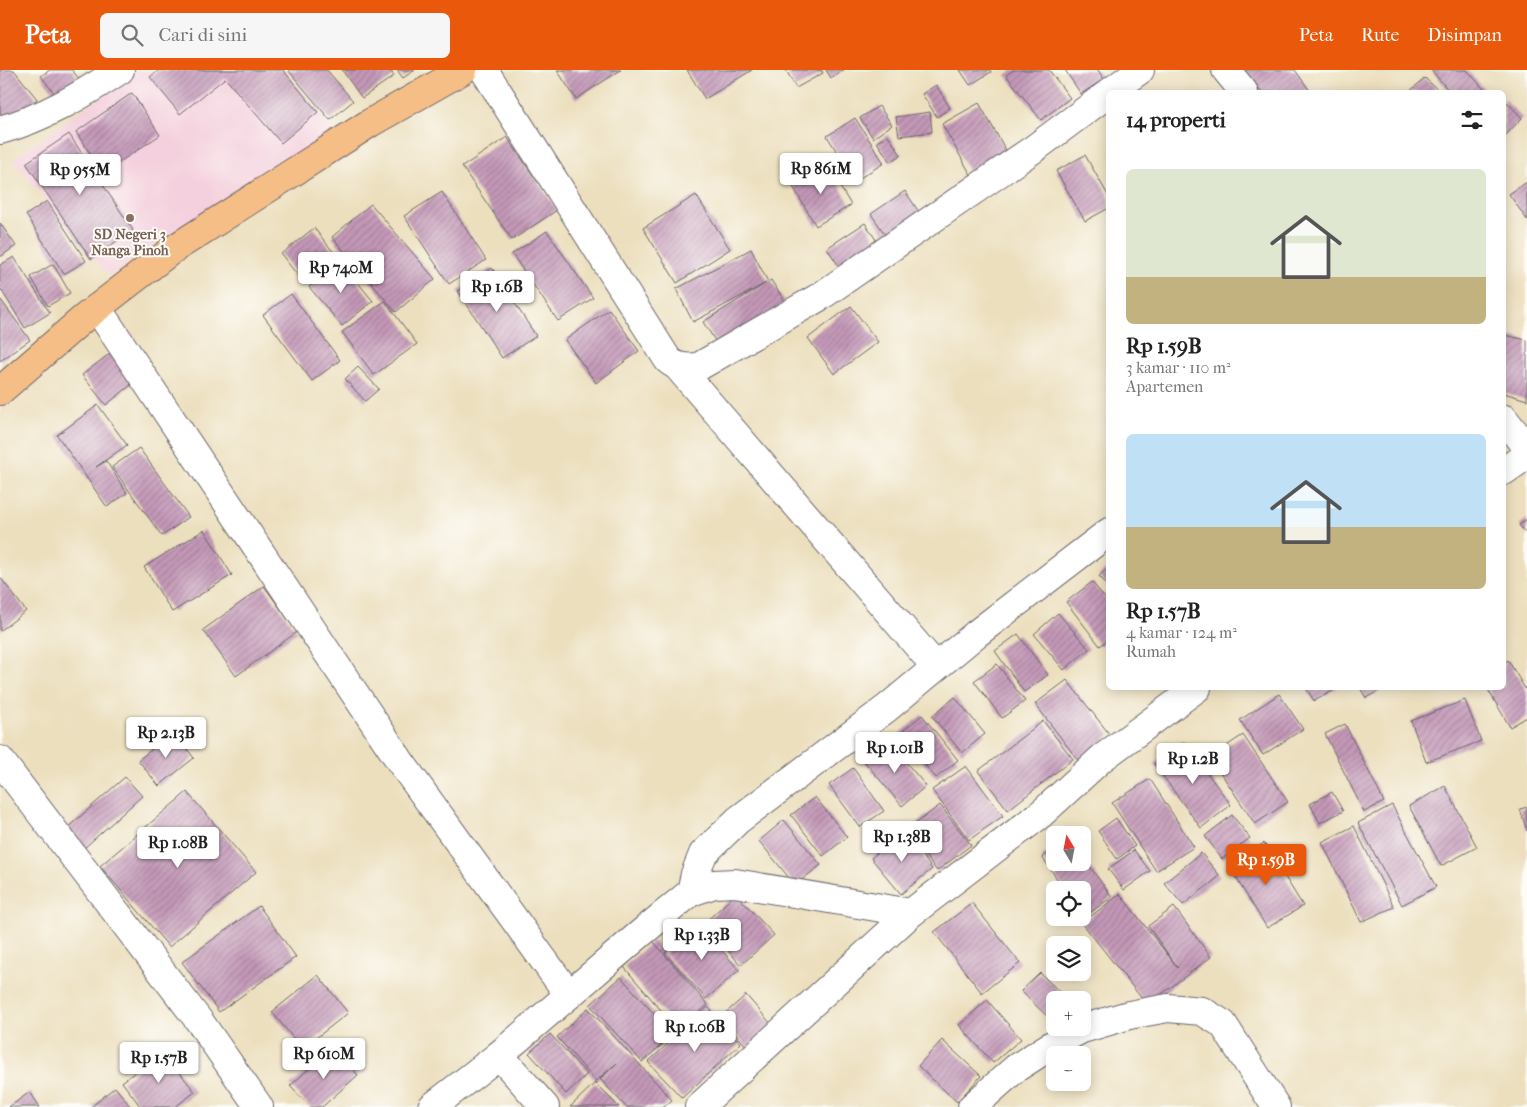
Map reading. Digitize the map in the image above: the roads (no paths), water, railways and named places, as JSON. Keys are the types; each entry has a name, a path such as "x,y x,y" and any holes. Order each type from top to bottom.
{"highway":[{"path":"0,391 97,308 172,250 370,123 463,70"}],"street":[{"path":"0,130 24,123 55,110 120,70"},
{"path":"484,70 668,360 678,366 936,667"},
{"path":"1113,90 1140,70"},
{"path":"1226,70 1242,90"},
{"path":"678,366 698,367 821,296 1036,148 1106,95"},
{"path":"97,308 402,764 569,995"},
{"path":"1506,422 1527,448"},
{"path":"1506,470 1527,455"},
{"path":"691,892 695,874 703,854 738,820 887,708 936,667 1106,534"},
{"path":"698,1107 911,913 1042,813 1102,758 1194,690"},
{"path":"0,760 200,1022 260,1107"},
{"path":"432,1107 499,1055 691,892 714,884 735,883 911,913"},
{"path":"972,1107 1016,1068 1052,1045 1082,1030 1129,1015 1168,1008 1202,1011 1223,1024 1276,1107"},
{"path":"499,1055 545,1107"}],"place":[{"name":"SD Negeri 3 Nanga Pinoh","path":"130,218"}]}
